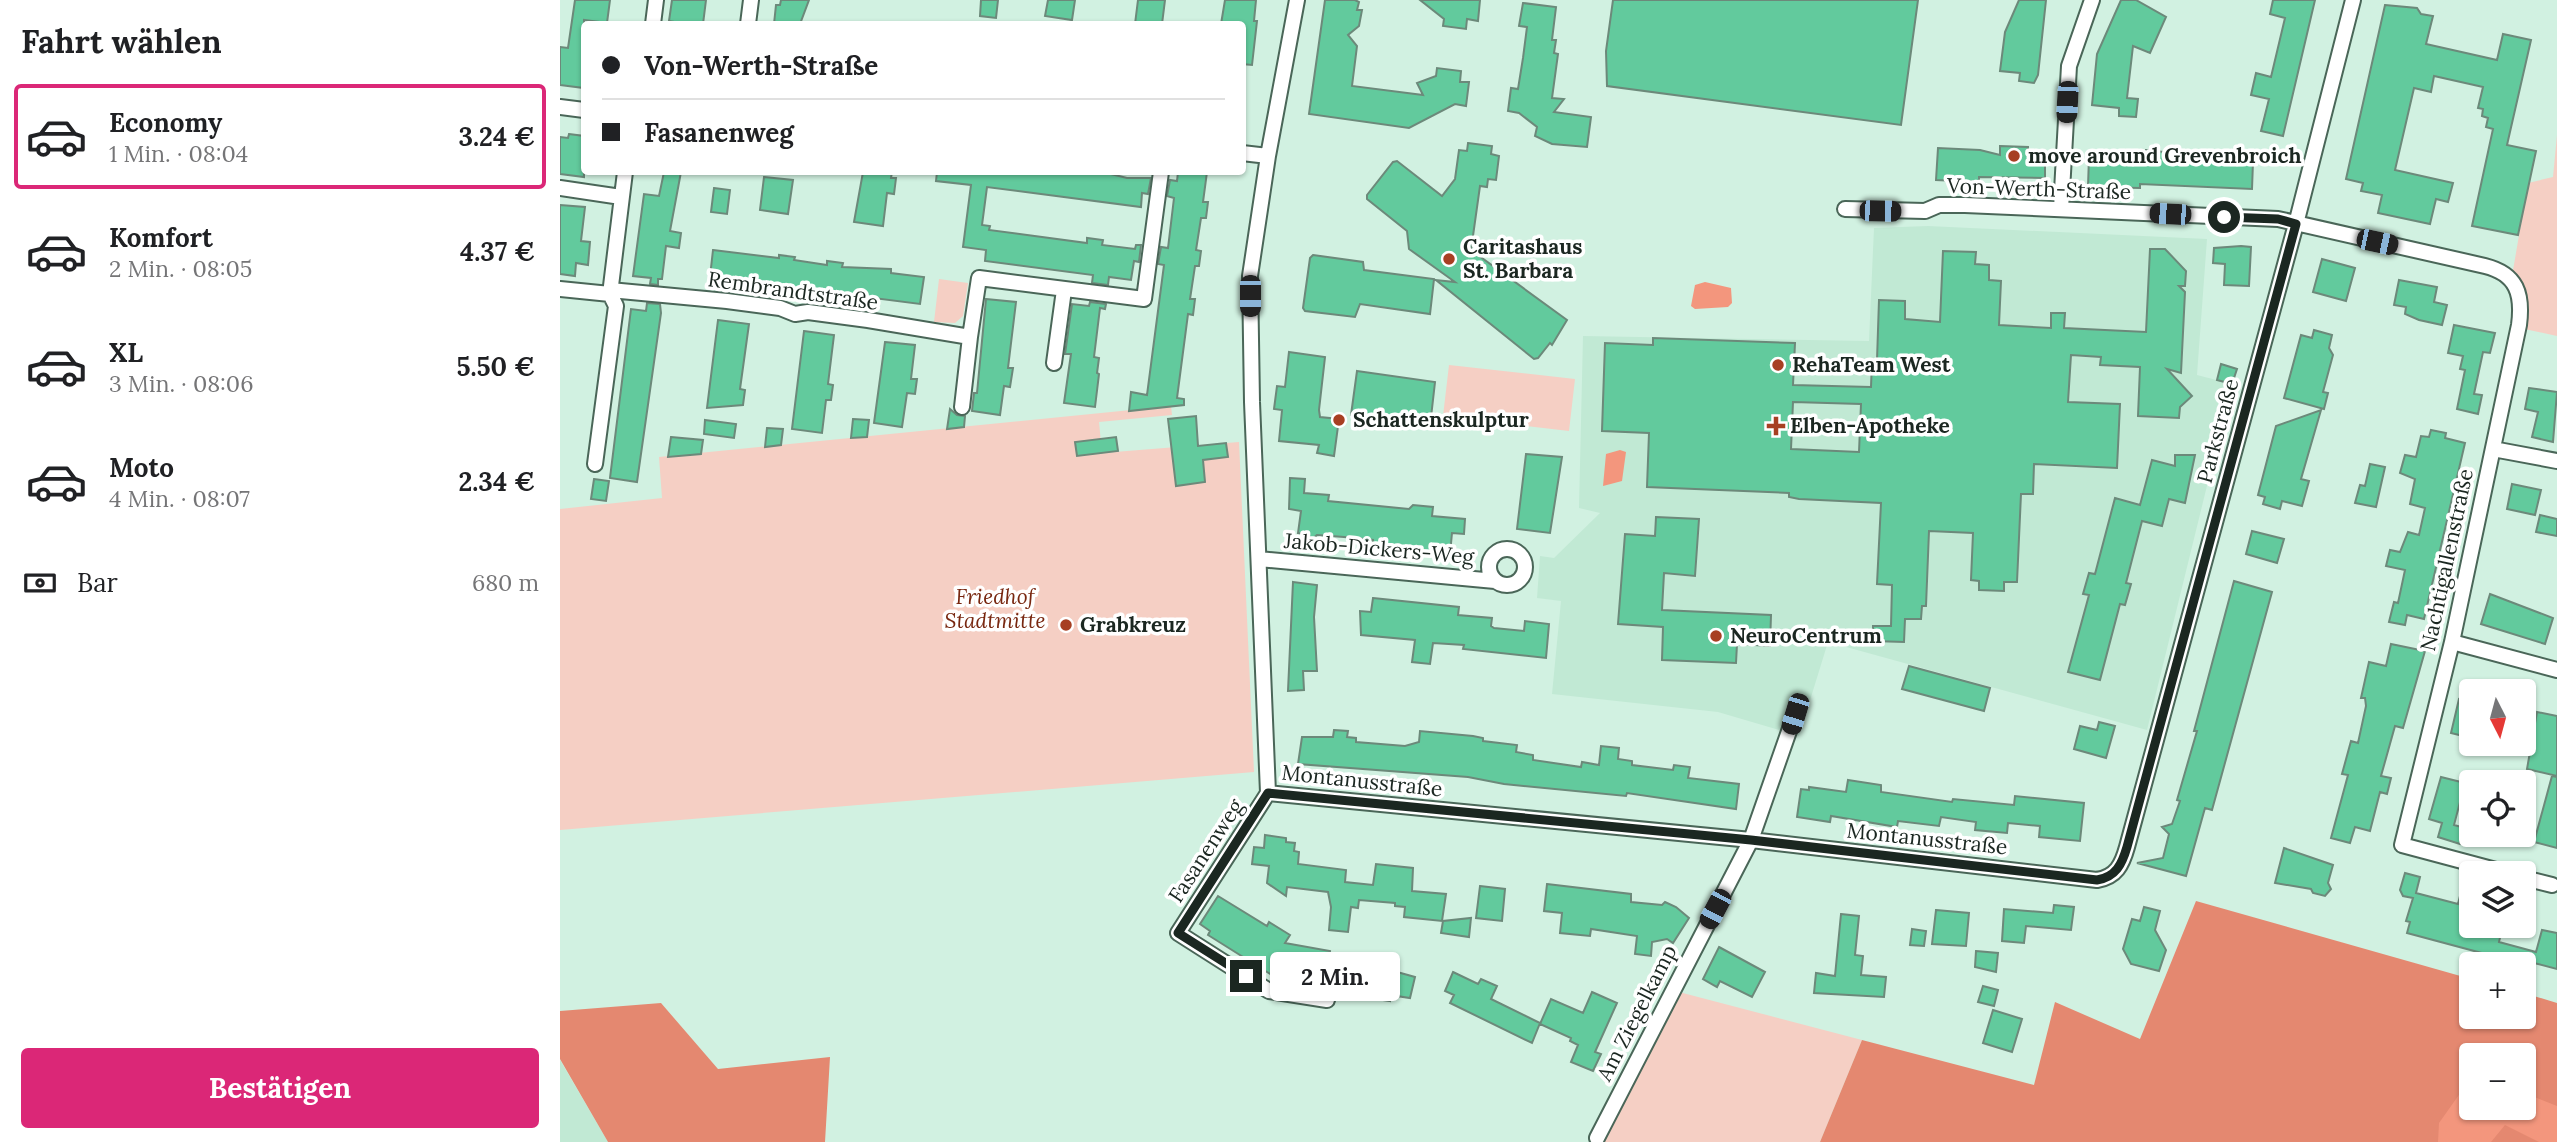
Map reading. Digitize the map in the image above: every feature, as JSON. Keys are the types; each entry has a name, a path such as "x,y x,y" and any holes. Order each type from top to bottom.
{"street":[{"path":"653,21 656,0"},
{"path":"748,21 751,0"},
{"name":"Montanusstraße","path":"1297,0 1252,253 1250,296 1268,793 1751,840 2097,880 2118,870"},
{"path":"2061,209 2069,66 2076,39 2092,0"},
{"name":"Parkstraße","path":"2118,870 2127,847 2296,224 2353,0"},
{"path":"560,107 581,110"},
{"path":"1246,153 1268,156"},
{"path":"596,464 616,306 610,292 625,175"},
{"path":"961,407 979,278 1144,299 1161,175"},
{"path":"560,188 621,197"},
{"name":"Von-Werth-Straße","path":"1845,209 1925,211 1939,205 2278,219 2493,268 2506,273 2516,284"},
{"name":"Nachtigallenstraße","path":"2462,861 2402,845 2452,642 2519,325 2521,302 2516,284"},
{"name":"Rembrandtstraße","path":"560,289 727,301 795,314 820,313 970,337"},
{"path":"1054,363 1064,290"},
{"path":"2493,449 2557,461"},
{"name":"Jakob-Dickers-Weg","path":"1259,559 1495,581"},
{"path":"2452,642 2557,670"},
{"name":"Am Ziegelkamp","path":"1597,1138 1751,840 1795,714"},
{"name":"Fasanenweg","path":"1268,793 1178,933 1269,991 1327,1000"},
{"path":"2536,881 2552,885"}],"shaded area":[{"path":"1928,226 2207,239 2197,375 2232,384 2147,730 1828,642 1799,736 1718,712 1552,694 1561,601 1537,598 1540,556 1554,558 1600,513 1579,508 1583,336 1869,341 1874,228"},
{"path":"1705,282 1731,288 1732,303 1728,307 1695,309 1691,306 1695,285"},
{"path":"1620,450 1626,452 1622,481 1603,486 1606,454"},
{"path":"2196,901 2459,976 2459,1029 2536,1029 2536,997 2557,1003 2557,1142 1820,1142 1862,1040 2034,1085 2055,1002 2140,1039"},
{"path":"661,1003 718,1069 830,1057 825,1142 608,1142 560,1059 560,1011"},
{"path":"560,1060 608,1142 560,1142"},
{"path":"2459,1095 2459,1120 2536,1120 2536,1098 2557,1106 2557,1142 2539,1142 2505,1125 2491,1142 2438,1142 2439,1123"}],"green space":[{"path":"2557,135 2557,336 2515,327 2511,282 2528,183 2553,177"},
{"path":"939,279 968,283 963,316 955,323 934,322"},
{"path":"1449,365 1575,379 1569,431 1443,416"},
{"name":"Friedhof Stadtmitte","path":"1171,406 1172,415 1099,422 1102,453 1239,442 1254,772 560,830 560,509 662,498 659,457"},
{"path":"1679,992 1862,1040 1820,1142 1601,1142"}],"building":[{"path":"575,0 610,0 607,21 581,21 581,88 560,85 560,47 568,48"},
{"path":"672,0 706,0 703,21 669,21"},
{"path":"781,0 809,0 801,21 774,21 776,5 780,5"},
{"path":"981,0 998,0 996,18 980,16"},
{"path":"1048,0 1075,0 1072,20 1045,16"},
{"path":"1138,0 1165,0 1162,21 1135,21"},
{"path":"1225,0 1256,0 1254,21 1257,21 1252,65 1246,64 1246,21 1222,21"},
{"path":"1325,0 1355,0 1359,2 1357,10 1362,10 1359,26 1348,35 1357,46 1352,86 1423,95 1417,83 1436,76 1437,68 1461,71 1460,82 1469,82 1466,106 1455,104 1409,128 1309,114"},
{"path":"1420,0 1480,0 1478,21 1467,19 1466,29 1443,26 1444,19"},
{"path":"1613,0 1918,0 1901,125 1607,86 1606,51"},
{"path":"2019,0 2046,0 2038,75 2034,83 2019,81 2020,73 2000,71 2005,32"},
{"path":"2121,0 2136,0 2166,17 2150,53 2133,46 2127,98 2138,99 2136,117 2119,116 2119,108 2092,105 2097,54"},
{"path":"2273,0 2315,0 2283,136 2261,131 2269,99 2251,95 2256,73 2271,77 2285,18 2270,14"},
{"path":"1523,3 1556,7 1552,40 1556,40 1554,53 1558,54 1552,98 1564,99 1554,112 1591,117 1587,147 1552,144 1535,136 1537,127 1519,113 1508,111 1511,88 1518,89 1523,58 1527,27 1519,26"},
{"path":"2385,5 2417,8 2421,14 2433,16 2426,44 2497,60 2503,34 2531,40 2507,145 2536,151 2518,235 2472,226 2493,129 2486,127 2488,118 2482,116 2483,109 2478,108 2483,87 2434,76 2431,92 2414,88 2395,170 2453,183 2448,202 2436,199 2430,224 2378,213 2382,195 2361,191 2363,183 2346,179"},
{"path":"569,134 581,136 581,175 584,177 560,174 560,137 568,138"},
{"name":"Caritashaus St. Barbara","path":"1468,143 1492,146 1491,154 1499,156 1496,180 1488,179 1487,187 1480,186 1471,250 1567,320 1552,345 1550,343 1538,358 1534,359 1436,280 1455,282 1409,249 1407,231 1367,199 1367,195 1393,162 1397,161 1442,196 1455,179 1459,150 1467,151"},
{"path":"2000,146 2028,147 2028,159 2045,159 2045,178 1979,177 1979,182 1936,180 1938,148 1980,150 2000,155"},
{"path":"2146,150 2253,162 2252,189 2140,184 2140,188 2088,187 2089,156 2146,157"},
{"path":"663,175 680,175 670,231 681,233 679,248 666,246 662,279 658,279 658,285 650,284 651,278 633,276 644,194 659,196"},
{"path":"862,175 892,175 891,178 896,178 894,194 887,193 883,226 854,222"},
{"path":"937,175 1115,175 1151,178 1148,194 1142,193 1141,207 987,187 982,225 990,226 989,230 1087,243 1087,238 1103,240 1102,245 1135,249 1136,245 1141,245 1139,262 1134,261 1131,280 1109,277 1108,285 1092,283 1093,275 985,261 986,250 963,247 971,185 936,181"},
{"path":"1178,175 1207,175 1203,202 1208,202 1206,218 1201,218 1196,250 1201,251 1199,266 1195,266 1190,299 1195,299 1193,315 1188,314 1177,398 1184,399 1184,405 1129,411 1131,392 1147,395 1164,265 1158,264 1161,247 1168,248 1174,198 1167,196 1170,180 1177,181"},
{"path":"764,177 793,180 788,214 760,210"},
{"path":"714,188 730,190 727,214 711,212"},
{"path":"560,205 585,207 581,241 590,242 588,265 576,263 575,276 560,274"},
{"path":"2251,247 2249,286 2224,285 2225,264 2213,263 2214,248"},
{"path":"2150,249 2165,249 2186,271 2185,286 2179,286 2185,292 2181,373 2167,369 2192,396 2180,407 2179,418 2138,416 2140,367 2100,365 2101,357 2071,355 2068,402 2120,404 2117,468 2034,464 2033,494 2021,494 2017,582 2004,582 2004,591 1979,590 1979,581 1971,580 1973,533 1929,531 1926,606 1922,606 1921,619 1905,619 1904,642 1873,641 1873,626 1891,626 1892,585 1877,584 1881,503 1799,499 1789,497 1789,493 1647,487 1649,433 1602,431 1605,343 1653,345 1653,338 1795,343 1793,385 1871,387 1872,360 1877,360 1879,300 1905,301 1905,319 1940,322 1943,251 1976,252 1975,264 1989,265 1989,280 2001,281 1999,325 2051,328 2051,313 2065,313 2064,328 2146,332","holes":["1793,402 1861,404 1859,452 1791,449"]},
{"path":"713,250 779,258 779,255 795,257 794,260 827,265 827,261 843,263 842,267 891,269 891,273 924,277 920,304 710,277"},
{"path":"1313,255 1363,262 1364,270 1434,279 1430,314 1360,304 1355,317 1305,311 1303,308 1310,258"},
{"path":"2322,259 2355,268 2346,301 2313,292"},
{"path":"2399,280 2437,287 2434,302 2447,305 2442,325 2419,320 2405,314 2406,307 2394,305"},
{"path":"986,299 1016,302 1008,368 1013,368 1010,387 1004,386 1000,415 972,411 974,393 977,393"},
{"path":"1090,302 1106,304 1105,309 1100,308 1094,357 1099,358 1095,407 1064,403 1071,354 1065,354 1072,304 1089,306"},
{"path":"647,303 660,304 661,313 637,482 610,478 631,309 646,311"},
{"path":"718,320 749,324 740,389 745,390 743,405 707,408"},
{"path":"2454,325 2495,333 2490,353 2483,352 2474,394 2482,395 2478,414 2457,409 2465,370 2460,369 2463,356 2448,353"},
{"path":"2314,330 2332,335 2329,348 2333,355 2323,392 2328,393 2324,409 2284,398 2301,335 2312,338"},
{"path":"804,331 834,335 828,384 833,385 831,400 826,400 822,433 792,429"},
{"path":"885,342 915,345 911,379 917,379 915,394 907,393 902,427 874,423"},
{"path":"1289,352 1325,357 1319,410 1320,417 1339,419 1334,456 1317,453 1319,445 1279,441 1282,410 1274,409 1277,386 1285,387"},
{"path":"2221,364 2237,369 2232,384 2217,380"},
{"path":"1357,371 1435,382 1430,426 1351,415"},
{"path":"2529,388 2557,392 2553,442 2532,437 2538,412 2525,409"},
{"path":"950,409 957,415 965,416 964,427 947,429"},
{"path":"2321,410 2301,479 2309,481 2302,506 2282,501 2280,509 2263,504 2265,497 2258,495 2276,426"},
{"path":"1196,416 1198,446 1226,443 1228,457 1203,460 1205,482 1176,486 1168,419"},
{"path":"853,419 869,420 867,437 851,438"},
{"path":"705,420 736,424 734,438 704,434"},
{"path":"767,428 783,429 781,445 765,447"},
{"path":"2431,430 2446,433 2445,438 2465,443 2424,619 2407,615 2405,625 2389,622 2394,602 2398,603 2405,570 2386,566 2390,550 2400,552 2408,532 2419,535 2425,508 2410,504 2415,479 2400,473 2405,455 2416,457 2421,436 2429,437"},
{"path":"671,437 703,440 701,454 668,457"},
{"path":"1116,437 1118,451 1077,456 1075,442"},
{"path":"1526,454 1562,457 1550,533 1517,529"},
{"path":"2175,455 2195,455 2185,503 2169,499 2162,526 2142,521 2126,583 2131,584 2125,605 2120,604 2100,680 2068,672 2089,595 2083,594 2089,573 2095,574 2115,498 2140,505 2152,460 2175,466"},
{"path":"2370,464 2385,467 2376,507 2355,503 2360,485 2365,486"},
{"path":"1290,478 1305,479 1304,493 1329,495 1328,501 1409,509 1413,505 1433,507 1432,516 1465,519 1464,534 1452,533 1450,554 1373,544 1373,540 1317,535 1312,539 1307,534 1298,533 1301,511 1289,509"},
{"path":"594,479 609,481 606,501 591,499"},
{"path":"2512,484 2541,490 2535,515 2507,509"},
{"path":"2540,515 2557,519 2557,536 2536,532"},
{"path":"1656,517 1699,519 1695,576 1664,573 1662,610 1771,615 1770,646 1737,644 1736,663 1662,660 1663,627 1618,624 1625,534 1655,536"},
{"path":"2252,531 2284,539 2277,563 2246,554"},
{"path":"2234,581 2272,592 2212,810 2205,808 2186,876 2137,863 2163,858 2169,834 2162,827 2172,824 2180,801 2177,800"},
{"path":"1293,582 1317,585 1314,617 1317,671 1303,671 1304,690 1288,691"},
{"path":"2490,594 2553,618 2545,644 2481,624"},
{"path":"1373,598 1459,607 1458,615 1492,618 1491,626 1494,628 1524,631 1525,621 1549,624 1546,658 1433,643 1430,664 1412,662 1415,640 1361,635 1360,611 1371,612"},
{"path":"2391,644 2425,651 2403,728 2395,726 2381,776 2391,778 2387,794 2380,792 2370,831 2355,827 2350,843 2331,838 2348,775 2342,774 2351,741 2358,743 2366,706 2365,698 2361,698 2369,662 2386,666"},
{"path":"1909,666 1990,688 1984,711 1902,689"},
{"path":"2459,699 2459,735 2451,733"},
{"path":"2537,712 2557,716 2557,776 2527,769 2529,756 2536,756"},
{"path":"2099,722 2115,726 2106,758 2074,749 2080,726 2097,730"},
{"path":"1334,730 1348,731 1347,737 1356,738 1356,742 1405,746 1419,742 1420,731 1473,736 1483,738 1483,741 1517,745 1516,752 1533,755 1533,760 1581,767 1582,762 1599,765 1601,746 1619,748 1618,759 1632,761 1632,765 1673,770 1674,765 1690,767 1688,778 1739,784 1736,809 1627,793 1626,796 1504,784 1468,777 1298,764 1302,737 1333,737"},
{"path":"2552,776 2557,777 2557,848 2536,843"},
{"path":"2441,777 2459,782 2459,806 2454,825 2459,826 2459,844 2438,837 2442,823 2429,819"},
{"path":"1848,780 1881,785 1881,792 1952,802 1953,799 2014,805 2015,796 2084,803 2080,841 2039,837 2040,826 2008,823 2007,833 1975,830 1976,822 1941,817 1939,826 1898,821 1897,827 1831,816 1830,822 1797,817 1801,789 1809,790 1809,787 1846,792"},
{"path":"1265,835 1286,838 1286,842 1295,843 1294,851 1299,852 1298,864 1346,870 1345,882 1373,885 1376,864 1413,868 1412,891 1446,894 1442,921 1404,917 1405,907 1395,906 1395,903 1359,900 1358,908 1351,907 1348,932 1329,930 1331,907 1328,892 1287,887 1286,896 1267,883 1269,866 1252,864 1254,847 1264,848"},
{"path":"2284,848 2333,865 2328,883 2331,889 2325,896 2313,893 2311,889 2275,883"},
{"path":"2405,873 2420,877 2416,893 2458,904 2459,900 2459,938 2500,938 2499,942 2536,952 2478,952 2407,933 2410,922 2406,921 2413,898 2403,896 2400,890"},
{"path":"1547,884 1631,894 1631,902 1662,905 1665,902 1689,918 1673,943 1667,939 1652,942 1651,956 1635,954 1637,936 1591,929 1590,936 1560,933 1562,913 1544,911"},
{"path":"1480,886 1505,889 1502,921 1476,918"},
{"path":"1218,896 1267,926 1269,922 1290,935 1285,943 1330,951 1329,959 1339,960 1334,985 1275,977 1208,935 1210,931 1200,924"},
{"path":"2054,905 2074,907 2071,930 2026,926 2024,943 2002,941 2004,909 2053,913"},
{"path":"2144,907 2160,911 2155,930 2166,950 2159,971 2131,964 2123,949 2132,919 2140,921"},
{"path":"1936,910 1969,913 1966,946 1932,944"},
{"path":"1841,914 1859,916 1855,955 1863,956 1861,975 1886,977 1884,997 1814,993 1816,973 1835,976"},
{"path":"1471,918 1469,937 1441,933 1443,921"},
{"path":"1912,929 1926,931 1924,946 1910,945"},
{"path":"2542,930 2557,933 2557,969 2536,964"},
{"path":"1719,947 1765,972 1752,997 1720,981 1717,987 1703,979"},
{"path":"1976,951 1998,953 1996,972 1975,967"},
{"path":"1390,970 1415,977 1410,998 1390,995 1390,1001 1362,997 1365,973 1389,976"},
{"path":"1453,972 1478,984 1481,979 1497,986 1491,999 1540,1023 1532,1043 1450,1003 1454,995 1445,991"},
{"path":"1983,986 1998,990 1994,1006 1978,1002"},
{"path":"1592,992 1617,1003 1595,1052 1601,1054 1593,1071 1571,1062 1578,1045 1570,1041 1571,1038 1540,1024 1551,999 1583,1013"},
{"path":"1993,1010 2022,1019 2012,1052 1983,1043"}],"place":[{"name":"move around Grevenbroich","path":"2014,156"},
{"name":"Caritashaus St. Barbara","path":"1449,259"},
{"name":"RehaTeam West","path":"1778,365"},
{"name":"Schattenskulptur","path":"1339,420"},
{"name":"Elben-Apotheke","path":"1776,426"},
{"name":"Grabkreuz","path":"1066,625"},
{"name":"NeuroCentrum","path":"1716,636"}],"route":[{"path":"1246,976 1178,933 1268,793 1751,840 2097,880 2113,874 2121,865 2127,847 2296,224 2278,219 2224,217"}]}
